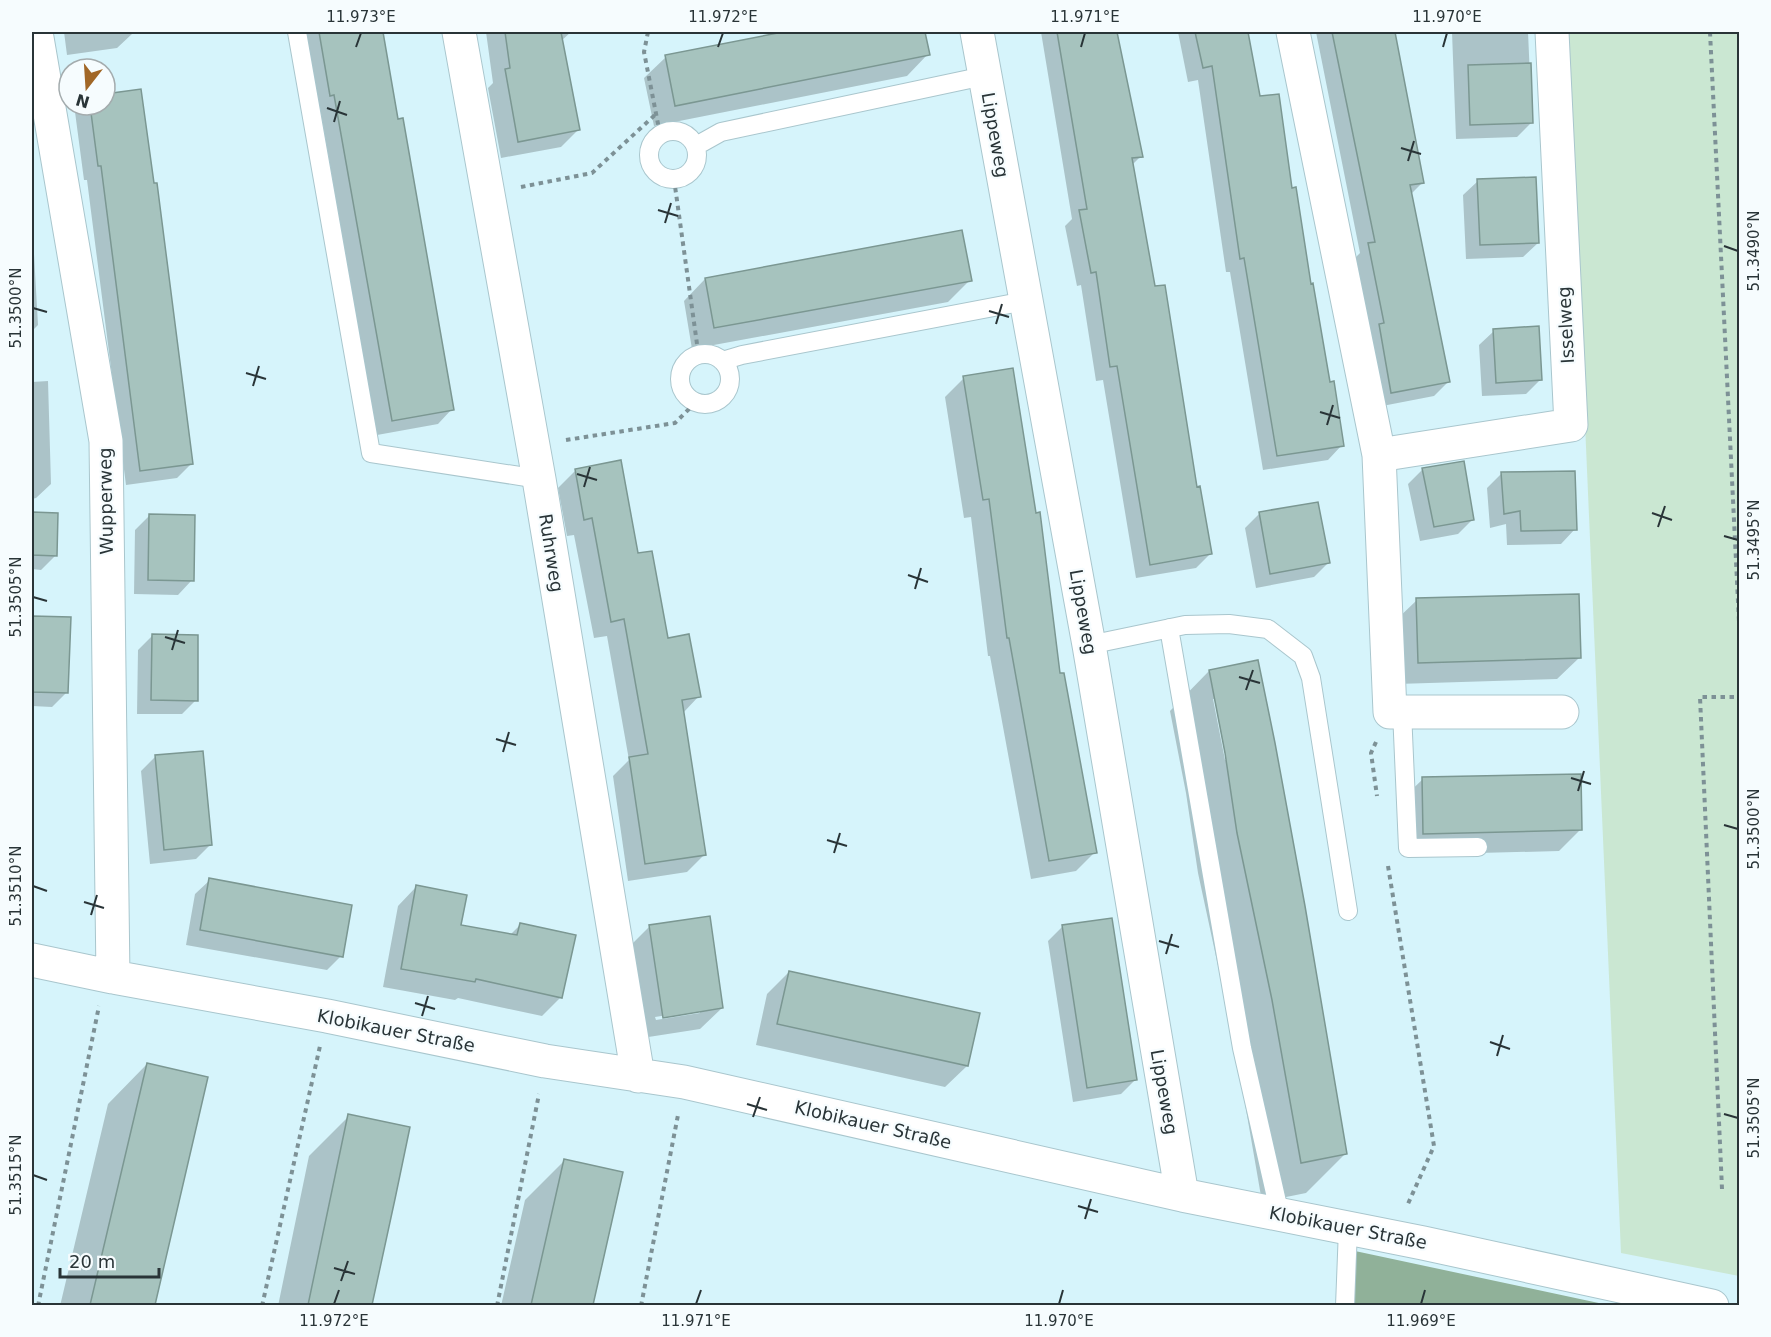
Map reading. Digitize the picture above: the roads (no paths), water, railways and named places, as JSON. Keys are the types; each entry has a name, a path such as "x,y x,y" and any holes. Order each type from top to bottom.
{"street":[{"name":"Wupperweg","path":"36,32 106,441 113,977"},
{"name":"Ruhrweg","path":"459,32 533,444 638,1076"},
{"name":"Lippeweg","path":"977,32 1089,645 1182,1195"},
{"path":"1293,32 1379,455 1396,712 1562,712"},
{"name":"Isselweg","path":"1379,455 1571,425 1552,32"},
{"name":"Klobikauer Straße","path":"32,960 327,1016 545,1061 684,1082 1182,1195 1712,1305"}],"lane":[{"path":"297,32 371,453 539,479"},
{"path":"696,146 721,132 984,76"},
{"path":"676,130 694,141 696,146 698,159 694,168 682,178 674,179 659,174 650,164 651,146 660,134 676,130"},
{"path":"722,361 742,354 1025,301"},
{"path":"698,355 715,356 722,361 728,370 726,392 713,402 696,402 684,392 680,379 685,364 698,355"},
{"path":"1089,645 1185,625 1229,624 1268,629 1303,656 1311,678 1348,911"},
{"path":"1169,628 1242,1048 1280,1215"},
{"path":"1396,712 1408,848 1478,847"},
{"path":"1345,1305 1348,1228"}]}
